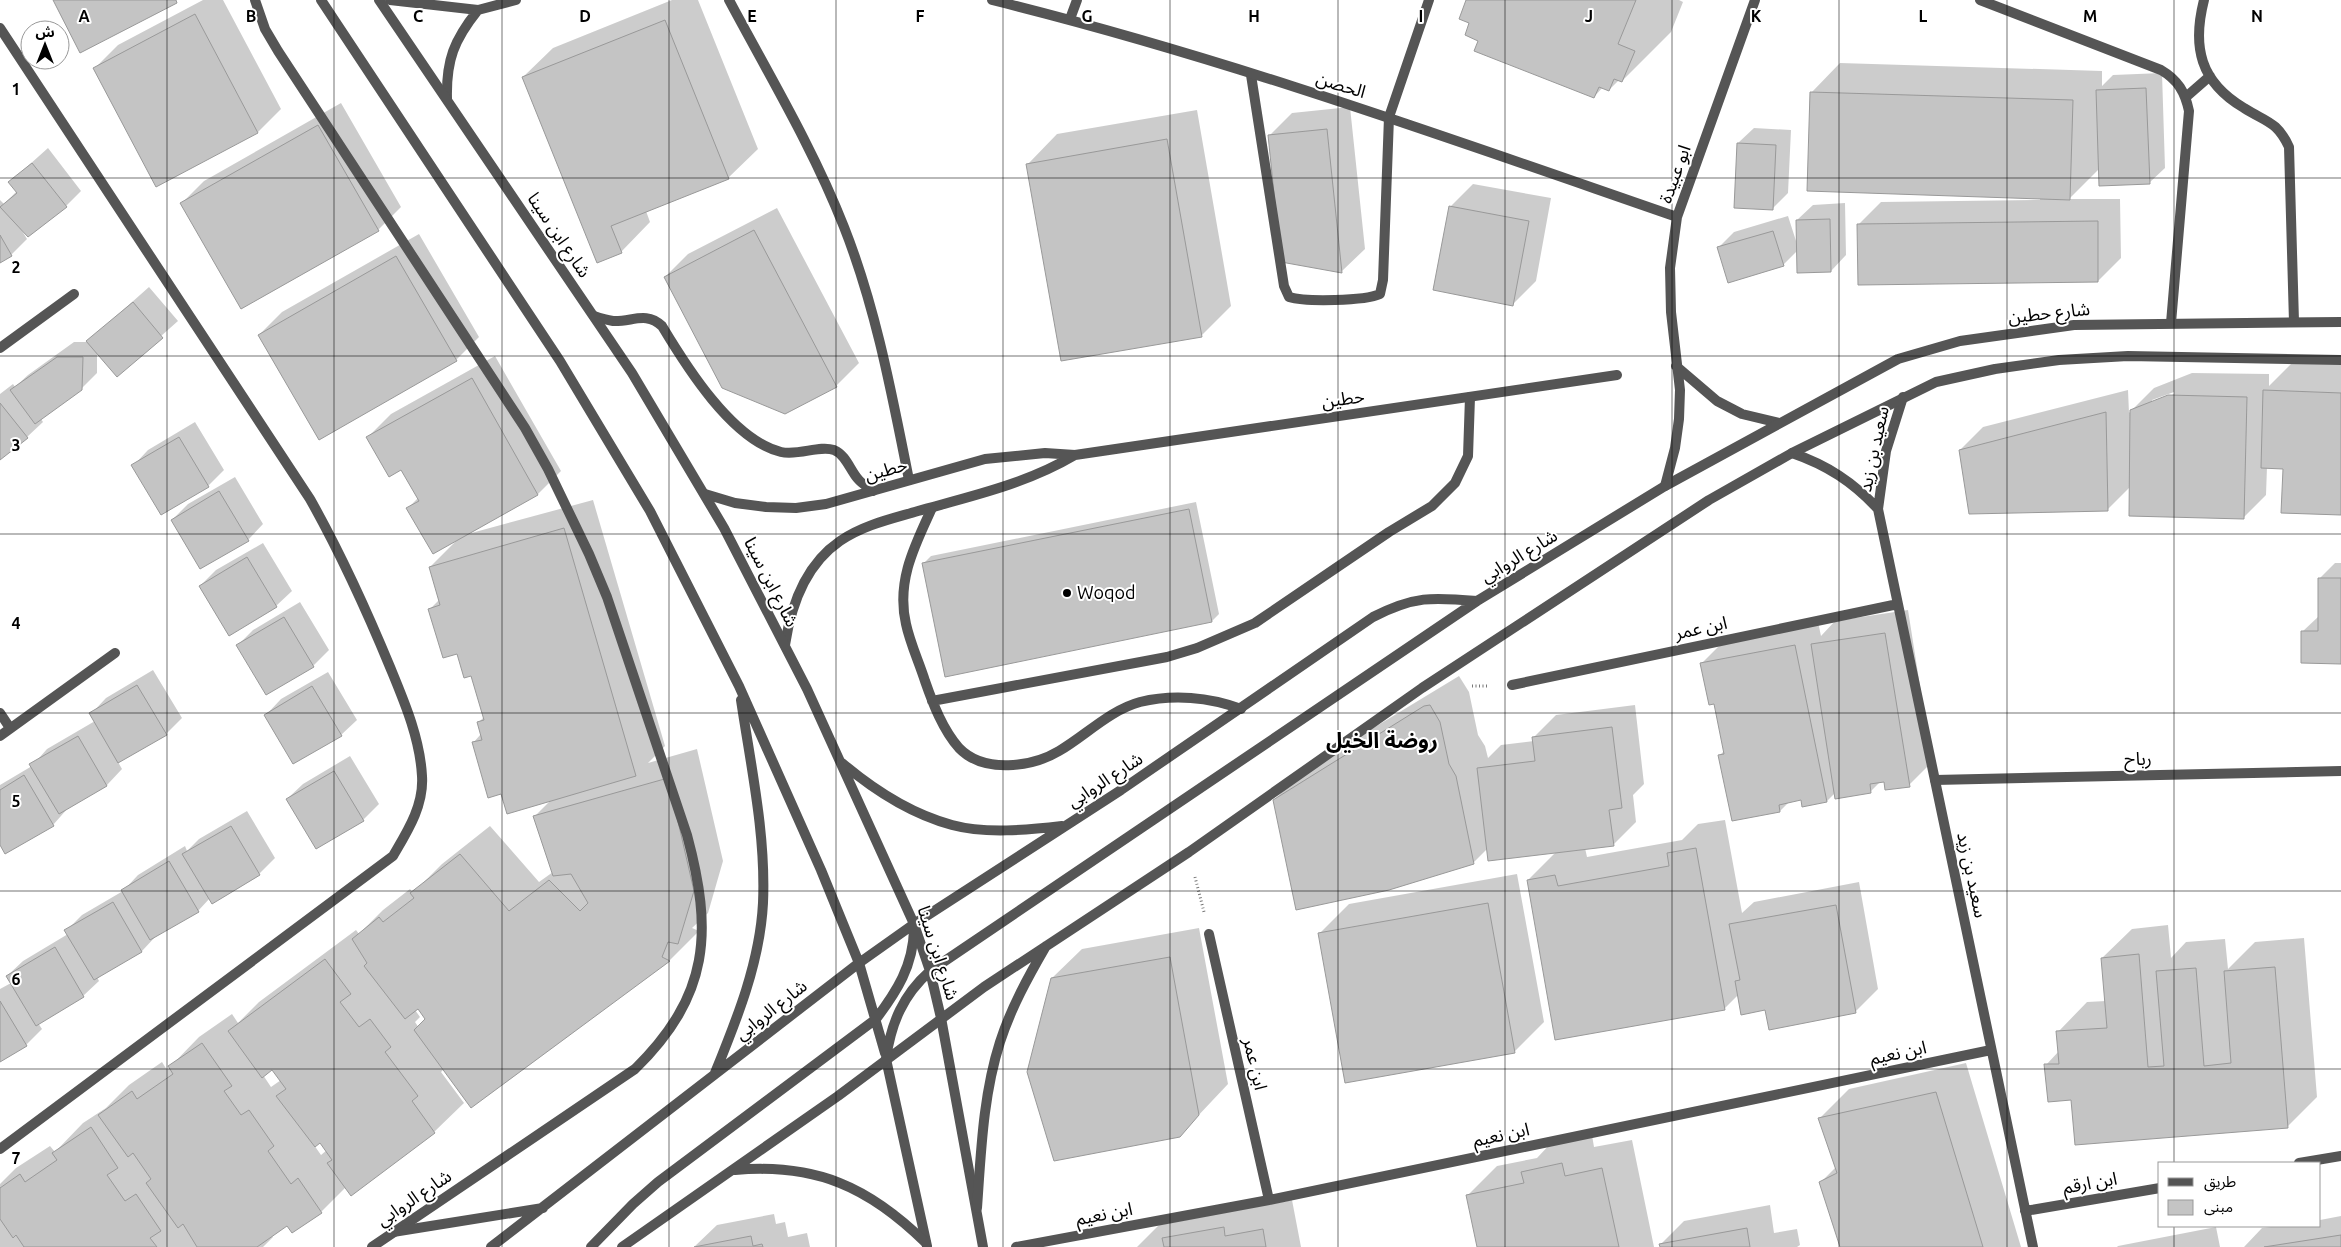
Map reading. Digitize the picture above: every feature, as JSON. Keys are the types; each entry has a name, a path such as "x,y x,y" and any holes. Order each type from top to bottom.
{"street":[{"name":"شارع الروابي","path":"255,0 265,29 278,51 525,428 582,536 607,597 687,834 697,873 700,897 702,952 693,986 679,1017 660,1045 635,1069 372,1247"},
{"path":"322,0 560,361 650,511 739,686 821,870 859,963 886,1059 926,1245"},
{"name":"شارع ابن سينا","path":"379,0 632,372 705,494 785,645 914,924 930,971 941,1018 983,1247"},
{"path":"390,0 478,10 516,0"},
{"path":"729,0 817,162 845,229 883,352 909,480"},
{"name":"الحصن","path":"992,0 1070,19 1389,117 1677,217"},
{"path":"1070,19 1077,0"},
{"path":"1251,75 1284,286 1289,297 1304,301 1366,297 1380,294 1383,280 1389,117 1430,0"},
{"name":"ابو عبيدة","path":"1665,486 1675,448 1679,419 1680,390 1676,366 1670,268 1677,217 1756,0"},
{"path":"1980,0 2161,70 2179,84 2186,97 2190,111 2170,323"},
{"path":"2204,0 2198,20 2198,42 2203,62 2210,76 2231,100 2278,128 2289,147 2294,322"},
{"path":"447,99 447,74 452,51 463,28 478,10"},
{"path":"0,28 310,499 332,538 360,594 402,698 415,735 422,777 415,819 393,856 0,1149"},
{"path":"2186,97 2210,76"},
{"path":"0,348 74,294"},
{"path":"594,316 614,321 642,317 656,321 662,326 701,387 734,422 763,444 779,451 792,453 834,450 841,455 858,478 873,491"},
{"name":"شارع حطين","path":"1778,423 1898,359 1960,341 2074,324 2341,322"},
{"path":"622,1247 734,1170 941,1018 1048,943 1189,852 1422,688 1709,500 1792,453 1903,396 1936,382 1996,369 2059,360 2128,356 2341,360"},
{"path":"1676,366 1717,401 1742,414 1778,423"},
{"name":"حطين","path":"705,494 735,502 766,507 796,508 826,504 993,458 1045,453 1075,455 1617,375"},
{"path":"932,701 1167,656 1197,648 1255,623 1432,506 1455,483 1468,456 1470,396"},
{"name":"سعيد بن زيد","path":"1903,396 1886,451 1878,509 2033,1247"},
{"name":"شارع الروابي","path":"491,1247 544,1208 859,963 914,924 1241,709 1373,617 1398,604 1418,600 1445,598 1477,601 1665,486 1778,423"},
{"name":"سعيد بن زيد","path":"1792,453 1816,462 1839,474 1860,490 1878,509"},
{"name":"حطين","path":"785,645 790,614 801,586 818,562 839,541 866,526 1023,481 1050,470 1075,455"},
{"path":"932,508 908,561 903,604 906,624 932,701 945,728 960,749 982,761 1007,766 1031,763 1058,752 1117,713 1139,703 1179,698 1202,699 1224,703 1241,709"},
{"path":"886,1059 892,1026 899,1010 918,982 930,971 1477,601"},
{"name":"ابن عمر","path":"1512,685 1898,604"},
{"path":"0,736 116,653"},
{"path":"714,1075 735,1025 753,966 763,904 762,846 739,686"},
{"path":"0,713 10,728"},
{"path":"839,761 871,786 906,807 952,825 1024,830 1065,826"},
{"name":"رباح","path":"1935,780 2341,770"},
{"path":"591,1247 633,1204 658,1182 876,1020 897,992 906,975 914,941 914,924"},
{"name":"ابن عمر","path":"1209,934 1269,1200"},
{"path":"977,1208 987,1096 1000,1042 1020,991 1048,943"},
{"name":"ابن نعيم","path":"1016,1247 1269,1200 1992,1050"},
{"path":"2305,1162 2341,1156"},
{"path":"734,1170 764,1168 794,1170 824,1177 880,1202 904,1221 926,1245"},
{"name":"ابن ارقم","path":"2025,1211 2158,1188"},
{"path":"393,1232 544,1208"}],"path":[{"path":"1189,852 1209,934"}],"building":[{"path":"53,0 176,0 177,3 80,53 70,33 70,20 63,20"},
{"path":"1466,0 1636,0 1618,44 1635,51 1622,82 1614,79 1609,91 1599,87 1594,98 1474,51 1478,41 1465,35 1469,23 1459,19"},
{"path":"195,14 258,133 156,187 93,68"},
{"path":"665,20 729,179 611,226 622,253 597,263 522,77"},
{"path":"2146,88 2150,184 2099,186 2096,90"},
{"path":"1810,92 2073,100 2070,200 1807,191"},
{"path":"318,125 379,231 241,309 180,203"},
{"path":"1327,129 1342,273 1281,262 1268,135"},
{"path":"1167,139 1202,337 1061,361 1026,164"},
{"path":"1737,143 1776,145 1773,210 1734,208"},
{"path":"32,163 67,207 28,237 0,207 17,193 8,182"},
{"path":"1449,206 1529,221 1513,306 1433,290"},
{"path":"1830,219 1831,272 1797,273 1796,220"},
{"path":"2098,221 2098,282 1858,285 1857,224"},
{"path":"754,230 837,387 785,414 722,388 664,277"},
{"path":"1773,231 1784,266 1728,283 1717,247"},
{"path":"0,235 12,256 0,263"},
{"path":"396,256 457,361 319,440 258,335"},
{"path":"133,302 163,338 117,377 86,341"},
{"path":"57,357 83,357 82,390 35,424 10,390"},
{"path":"472,378 538,495 433,554 406,508 419,501 401,470 389,477 366,437"},
{"path":"2263,390 2341,393 2341,515 2281,513 2283,469 2261,468"},
{"path":"2168,395 2247,397 2244,519 2129,516 2130,410"},
{"path":"0,403 28,438 0,460"},
{"path":"2106,412 2108,511 1969,514 1959,450"},
{"path":"179,437 209,487 161,515 131,465"},
{"path":"219,491 249,541 200,569 171,520"},
{"name":"Woqod","path":"1189,509 1212,622 945,677 922,563"},
{"path":"564,528 636,776 507,814 501,794 488,798 472,742 482,740 477,722 484,720 471,676 464,678 457,654 443,658 428,609 440,605 429,567"},
{"path":"247,557 277,607 229,636 199,586"},
{"path":"2318,578 2341,578 2341,664 2301,663 2301,631 2318,631"},
{"path":"284,617 314,667 266,695 236,645"},
{"path":"1885,633 1910,787 1885,790 1884,782 1870,784 1871,793 1835,799 1811,644"},
{"path":"1795,645 1827,802 1802,807 1801,800 1779,805 1780,812 1732,821 1718,755 1724,754 1714,704 1709,705 1700,663"},
{"path":"137,685 167,735 118,763 89,713"},
{"path":"312,686 342,736 293,764 264,715"},
{"path":"1430,705 1440,722 1449,764 1456,776 1474,864 1389,890 1296,910 1273,800 1424,706"},
{"path":"1612,727 1622,808 1609,810 1614,846 1488,861 1477,768 1535,761 1532,737"},
{"path":"78,736 107,786 59,814 29,764"},
{"path":"334,771 364,821 316,849 286,799"},
{"path":"24,775 54,826 5,854 0,845 0,790"},
{"path":"668,778 694,891 678,944 668,942 662,957 670,961 471,1108 414,1030 425,1019 418,1009 405,1019 364,966 367,963 352,939 379,917 383,922 414,898 410,893 460,854 509,911 549,880 580,911 588,903 571,874 553,876 533,816"},
{"path":"231,826 260,875 212,904 182,854"},
{"path":"1696,848 1725,1010 1555,1040 1527,880 1555,875 1558,886 1669,866 1667,853"},
{"path":"169,861 199,912 150,940 121,890"},
{"path":"113,902 142,952 94,980 64,930"},
{"path":"1488,903 1515,1053 1345,1083 1318,933"},
{"path":"1836,905 1856,1013 1769,1030 1765,1010 1741,1015 1735,981 1740,980 1729,924"},
{"path":"55,947 84,997 36,1026 6,976"},
{"path":"2139,954 2148,1067 2164,1066 2156,971 2196,968 2204,1066 2231,1063 2224,971 2275,967 2288,1128 2075,1145 2071,1100 2048,1102 2044,1064 2059,1064 2056,1031 2107,1028 2101,958"},
{"path":"1170,957 1199,1115 1180,1137 1054,1161 1027,1072 1051,978"},
{"path":"325,959 351,994 340,1002 359,1027 370,1019 391,1047 385,1052 418,1096 412,1101 435,1133 351,1196 327,1163 332,1160 320,1143 315,1147 276,1096 286,1089 272,1070 262,1078 228,1031"},
{"path":"0,1001 27,1046 0,1062"},
{"path":"202,1043 232,1086 224,1091 241,1115 249,1110 274,1146 268,1151 291,1184 298,1178 322,1213 292,1233 287,1226 257,1247 197,1247 183,1224 178,1228 146,1183 151,1179 133,1153 128,1157 98,1115 132,1091 137,1099 173,1074 168,1066"},
{"path":"1936,1092 1983,1247 1840,1247 1819,1182 1837,1173 1818,1118"},
{"path":"91,1127 118,1168 107,1175 125,1201 136,1194 161,1231 150,1238 157,1247 24,1247 16,1235 13,1238 0,1219 0,1188 20,1174 25,1182 57,1160 52,1153"},
{"path":"1562,1163 1565,1176 1602,1168 1619,1247 1477,1247 1466,1195 1524,1183 1521,1172"},
{"path":"1224,1227 1225,1236 1263,1229 1266,1247 1164,1247 1162,1238"},
{"path":"1747,1228 1750,1247 1660,1247 1659,1244"},
{"path":"2341,1235 2341,1247 2264,1247"},
{"path":"751,1236 753,1246 762,1244 763,1247 694,1247"}],"place":[{"name":"Woqod","path":"1067,593"}],"district":[{"name":"روضة الخيل","path":"1382,740"}]}
